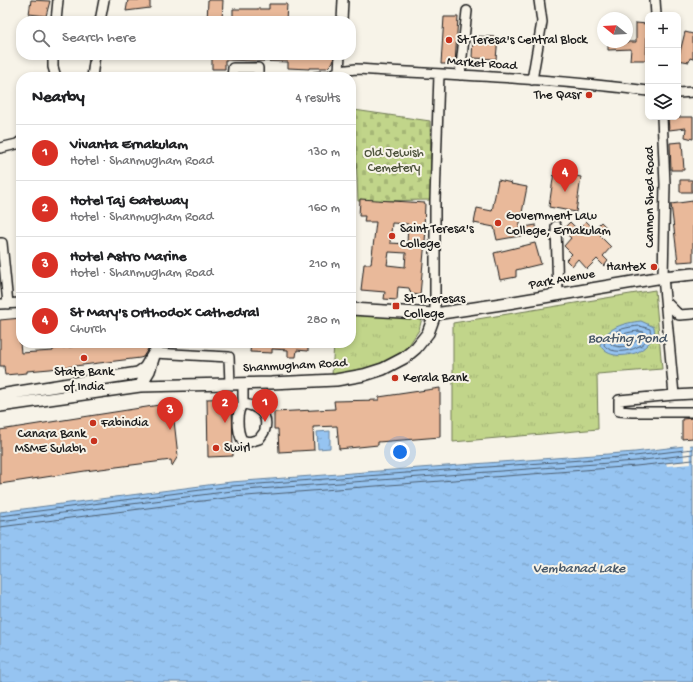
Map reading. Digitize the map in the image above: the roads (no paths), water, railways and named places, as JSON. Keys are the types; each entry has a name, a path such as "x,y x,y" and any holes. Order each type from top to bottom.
{"main road":[{"name":"Park Avenue","path":"435,314 664,277 693,274"},
{"path":"356,308 435,314"},
{"name":"Shanmugham Road","path":"0,406 140,386 336,380 364,375 383,369 404,358 416,348 428,333 435,314"},
{"path":"0,395 138,373 145,368 156,348"},
{"path":"140,386 149,371 156,348"},
{"path":"138,373 140,386"}],"street":[{"path":"56,16 58,0"},
{"path":"101,16 104,0"},
{"path":"342,16 343,0"},
{"path":"532,80 542,22 539,0"},
{"path":"655,0 656,12"},
{"path":"460,75 468,11"},
{"path":"54,60 54,72"},
{"path":"93,72 94,60"},
{"path":"339,71 340,60"},
{"path":"233,72 233,68 258,68 258,72"},
{"name":"Market Road","path":"339,71 356,69 460,75 609,86 645,91"},
{"path":"435,314 435,200 439,74"},
{"path":"681,93 693,92"},
{"name":"Cannon Shed Road","path":"662,120 665,184 664,277 674,393"},
{"path":"0,148 16,144"},
{"path":"556,226 558,295"},
{"path":"0,243 2,243 4,304 16,303"},
{"path":"666,302 679,315 693,314"},
{"path":"156,348 229,357 230,384"},
{"path":"242,384 243,404"},
{"path":"693,394 674,393 619,400 619,411 693,412"}],"water":[{"name":"Boating Pond","path":"641,321 654,327 655,336 638,352 628,355 617,355 607,352 600,345 607,334 616,327"},
{"path":"330,431 330,448 318,449 317,432"},
{"name":"Vembanad Lake","path":"693,445 693,682 0,682 0,512 231,482 635,452"}],"place":[{"name":"St Teresa's Central Block","path":"449,40"},
{"name":"The Qasr","path":"589,95"},
{"name":"St Mary's Orthodox Cathedral","path":"565,192"},
{"name":"Government Law College, Ernakulam","path":"498,223"},
{"name":"Saint Teresa's College","path":"392,236"},
{"name":"Hantex","path":"654,267"},
{"name":"St Theresas College","path":"396,306"},
{"name":"State Bank of India","path":"84,358"},
{"name":"Kerala Bank","path":"395,378"},
{"name":"Vivanta Ernakulam","path":"265,422"},
{"name":"Fabindia","path":"93,423"},
{"name":"Hotel Taj Gateway","path":"225,423"},
{"name":"Hotel Astro Marine","path":"170,430"},
{"name":"Canara Bank MSME Sulabh","path":"94,441"},
{"name":"Swirl","path":"216,448"}],"park label":[{"name":"Old Jewish Cemetery","path":"394,160"}]}
